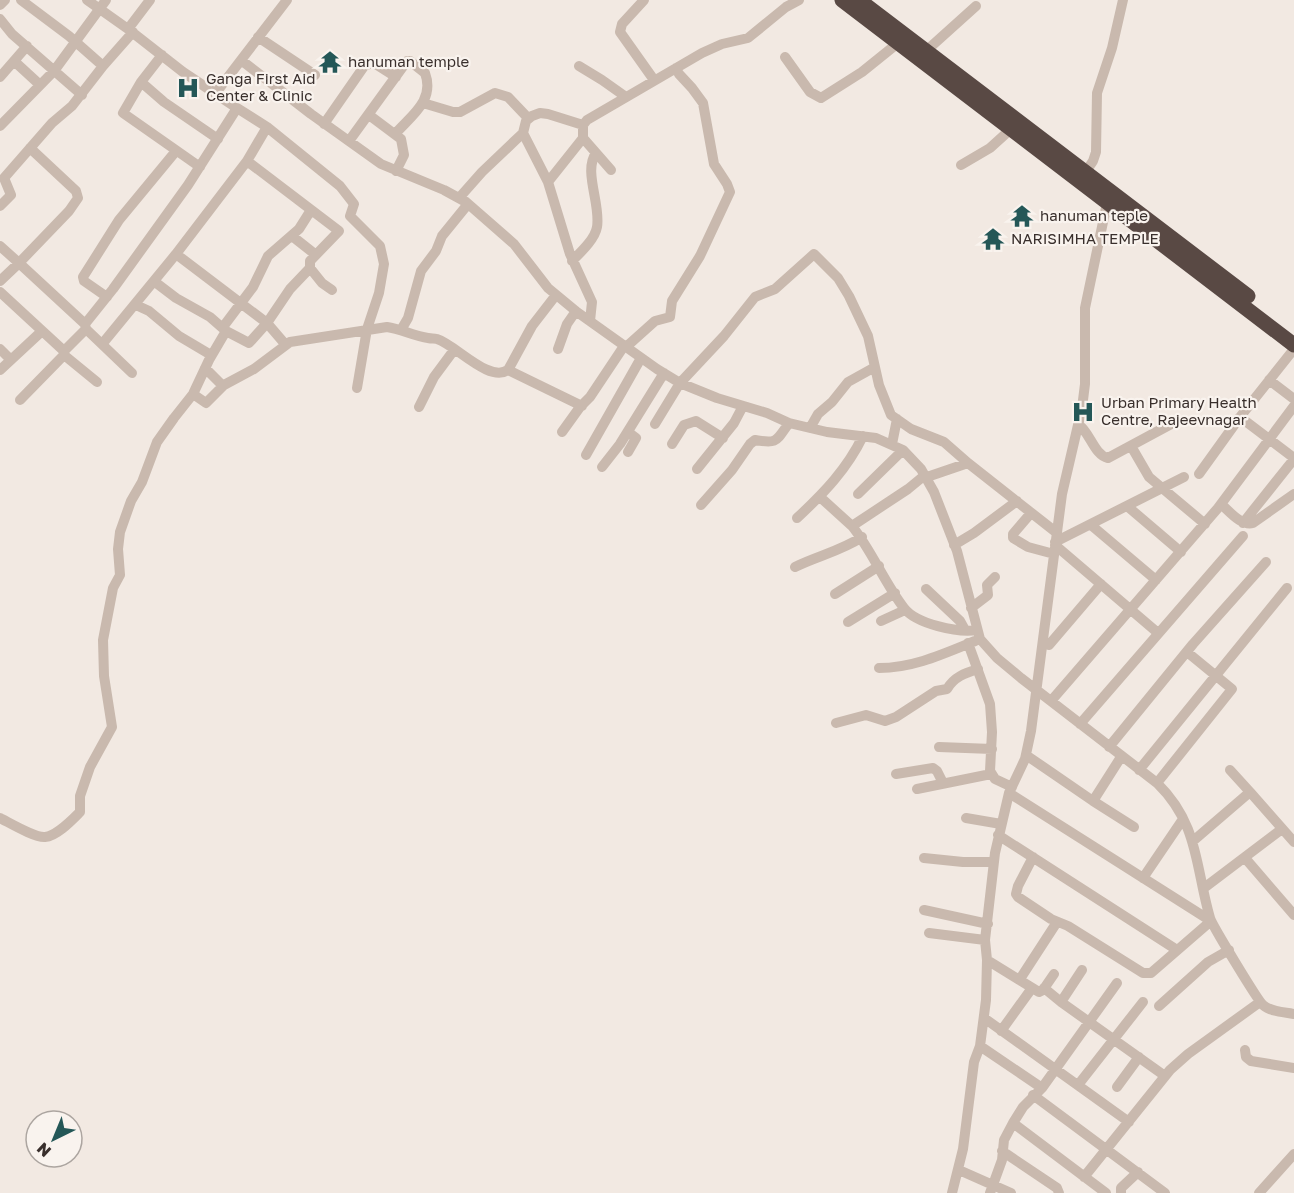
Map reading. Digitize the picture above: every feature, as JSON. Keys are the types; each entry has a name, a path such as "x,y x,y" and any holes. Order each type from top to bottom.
{"highway":[{"path":"842,0 1011,129 1294,332"},
{"path":"859,0 1086,173 1110,198 1294,347"}],"street":[{"path":"0,5 5,0"},
{"path":"21,0 103,66"},
{"path":"87,0 103,4 130,31 183,72 267,127 340,186 354,204 350,216 382,250 383,274 367,329 357,388"},
{"path":"0,206 10,195 4,178 58,117 82,94 130,31 150,0"},
{"path":"215,94 286,0"},
{"path":"644,0 622,24 620,32 654,80"},
{"path":"548,182 582,138 583,125 602,110 715,46 748,38 786,7 799,0"},
{"path":"1086,173 1094,161 1096,152 1097,93 1112,48 1123,0"},
{"path":"0,126 54,71 103,4"},
{"path":"926,51 976,6"},
{"path":"0,19 12,34 82,94"},
{"path":"258,37 315,75"},
{"path":"785,57 810,92 821,98 862,72 898,43"},
{"path":"2,69 14,61 27,46"},
{"path":"162,55 141,82 123,113 200,167"},
{"path":"241,60 324,124 381,164 464,201 514,244 537,276 556,295 641,358 680,383 717,398 767,413 789,423 863,436 892,444 903,450 926,476 954,545 979,634 1010,669 1157,783 1173,800 1193,841 1211,921 1260,1002 1269,1009 1294,1014"},
{"path":"14,61 39,84"},
{"path":"349,141 407,61 410,61 425,73 428,93 423,103 396,134"},
{"path":"324,124 365,65 374,63 396,77"},
{"path":"579,66 626,97"},
{"path":"562,432 590,398 625,346 655,321 670,317 672,301 700,256 730,192 730,188 714,164 703,104 679,75 676,68"},
{"path":"141,82 164,102 218,139"},
{"path":"423,103 460,112 495,93 508,97 528,118"},
{"path":"20,400 86,326 200,167 237,108"},
{"path":"401,330 408,318 421,271 436,251 442,236 482,172 523,132 528,118 540,113 583,125"},
{"path":"369,115 401,139 404,156 396,171"},
{"path":"103,343 155,282 247,161 267,127"},
{"path":"961,165 990,148 1011,129"},
{"path":"523,132 548,182 572,261 592,302 590,321"},
{"path":"582,138 611,170"},
{"path":"0,281 69,211 78,198 76,191 30,148"},
{"path":"107,297 89,286 83,277 119,220 176,151"},
{"path":"572,261 591,240 597,228 596,198 591,174 591,162 596,153"},
{"path":"247,161 339,231 309,263 310,268 322,283 332,290"},
{"path":"952,1193 959,1170 969,1112 974,1062 980,1046 984,1018 987,960 985,940 994,862 1011,790 1026,755 1037,690 1040,651 1065,475 1085,384 1085,308 1110,198"},
{"path":"0,818 45,837 58,831 80,812 81,796 90,767 112,728 105,684 103,640 113,591 120,575 118,549 120,532 131,501 142,482 157,442 193,394 225,329 253,287 268,256 299,229 311,210"},
{"path":"292,236 316,255"},
{"path":"0,246 86,326 132,373"},
{"path":"176,254 267,323 285,344"},
{"path":"655,424 680,383 724,336 755,297 775,290 814,254 838,278 849,296 867,336 883,397 891,415 911,429 944,442 1017,501 1031,513 1055,544 1158,633"},
{"path":"155,282 176,298 199,310 249,343 267,323 290,289 310,268"},
{"path":"0,292 97,382"},
{"path":"193,394 206,403 223,386 254,369 285,344 297,339 387,327 438,339 495,373 502,374 508,370 532,326 556,295"},
{"path":"136,305 149,311 179,336 211,355"},
{"path":"558,349 567,324 576,311"},
{"path":"0,370 42,331"},
{"path":"1199,474 1294,347"},
{"path":"0,349 11,360"},
{"path":"419,407 434,377 454,350"},
{"path":"586,455 641,358"},
{"path":"810,428 818,414 832,402 848,382 875,367"},
{"path":"205,368 223,386"},
{"path":"508,370 582,406"},
{"path":"602,467 628,432 664,373"},
{"path":"1269,380 1294,399"},
{"path":"697,469 734,423 743,406"},
{"path":"1051,701 1221,504 1294,406"},
{"path":"1240,417 1294,459 1243,523"},
{"path":"892,444 897,419"},
{"path":"672,444 684,425 696,421 723,438"},
{"path":"701,505 732,470 750,444 755,440 768,443 774,441 789,423"},
{"path":"1078,424 1084,428 1104,458 1111,457 1173,423"},
{"path":"628,432 636,438 628,452"},
{"path":"797,518 820,497 846,467 863,436"},
{"path":"1131,446 1145,472 1204,524"},
{"path":"858,494 903,450"},
{"path":"852,526 926,476 969,463"},
{"path":"1031,513 1013,534 1013,538 1028,547 1055,544 1184,477"},
{"path":"1221,504 1243,523 1253,523 1294,494"},
{"path":"820,497 862,537 905,610 944,629 965,630 979,634"},
{"path":"954,545 1017,501"},
{"path":"1127,506 1181,552"},
{"path":"1091,525 1156,580"},
{"path":"1080,724 1243,536"},
{"path":"795,567 810,559 845,548 862,537"},
{"path":"1108,747 1266,562"},
{"path":"835,594 879,566"},
{"path":"971,608 988,595 987,585 995,577"},
{"path":"1049,645 1101,584"},
{"path":"1139,770 1287,588"},
{"path":"926,589 960,621 965,630"},
{"path":"848,622 895,593"},
{"path":"881,621 905,610"},
{"path":"879,668 913,665 968,644 979,634"},
{"path":"968,644 991,710 991,774 995,779 1211,921"},
{"path":"1157,783 1231,690 1230,686 1187,652"},
{"path":"836,723 866,715 885,721 896,717 936,691 947,688 960,675 978,669"},
{"path":"939,747 992,749"},
{"path":"1026,755 1134,827"},
{"path":"1093,801 1121,757"},
{"path":"896,774 933,768 943,783"},
{"path":"1230,770 1294,842"},
{"path":"917,789 991,774"},
{"path":"1193,841 1251,792"},
{"path":"966,818 1000,829 1033,857 1177,950"},
{"path":"1143,878 1183,819"},
{"path":"1204,888 1282,829"},
{"path":"1033,857 1017,886 1016,894 1022,901 1068,926 1146,975 1211,921"},
{"path":"924,858 994,862"},
{"path":"1245,858 1294,915"},
{"path":"924,910 988,924"},
{"path":"1020,979 1057,922"},
{"path":"928,933 985,940"},
{"path":"1159,1006 1208,962 1230,950"},
{"path":"987,960 1039,992 1054,974"},
{"path":"1061,1002 1082,970"},
{"path":"992,1189 1002,1160 1004,1140 1013,1124 1117,983"},
{"path":"1001,1031 1032,988"},
{"path":"1044,988 1165,1076"},
{"path":"1078,1085 1143,1002"},
{"path":"1084,1177 1165,1076 1188,1054 1260,1002"},
{"path":"984,1018 1129,1122"},
{"path":"980,1046 1106,1149 1165,1193"},
{"path":"1245,1050 1246,1057 1251,1061 1294,1068"},
{"path":"1118,1087 1139,1057"},
{"path":"1013,1124 1106,1193"},
{"path":"1002,1151 1058,1188 1059,1193"},
{"path":"1259,1193 1294,1154"},
{"path":"959,1170 992,1189 1011,1193"},
{"path":"1121,1193 1121,1188 1138,1172"}],"place":[{"name":"hanuman temple","path":"330,62"},
{"name":"Ganga First Aid Center & Clinic","path":"188,88"},
{"name":"hanuman teple","path":"1022,216"},
{"name":"NARISIMHA TEMPLE","path":"993,239"},
{"name":"Urban Primary Health Centre, Rajeevnagar","path":"1083,412"}]}
